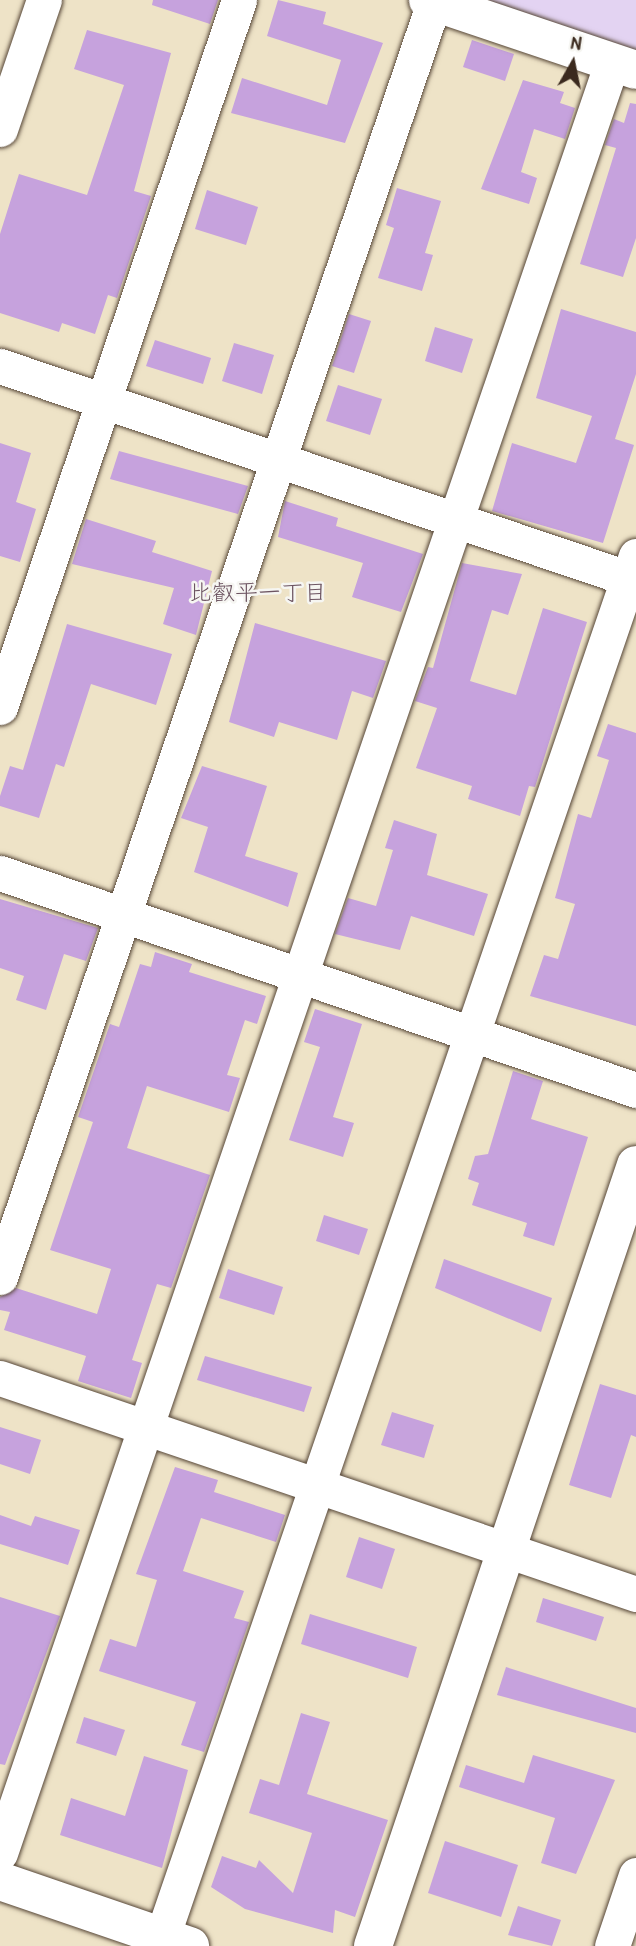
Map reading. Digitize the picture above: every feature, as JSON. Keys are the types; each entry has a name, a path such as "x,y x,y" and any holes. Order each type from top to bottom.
{"street":[{"path":"0,129 44,0"},
{"path":"0,707 239,0"},
{"path":"0,1276 431,1 624,66 455,520 0,1853"},
{"path":"0,366 455,520 633,572 317,1486 176,1941 0,1881"},
{"path":"0,873 636,1090"},
{"path":"373,1946 636,1166"},
{"path":"0,1378 636,1594"},
{"path":"612,1946 636,1875"}],"shaded area":[{"path":"474,0 636,0 636,54"}],"building":[{"path":"153,0 218,0 210,24 152,5"},
{"path":"278,0 326,12 323,24 383,43 345,143 231,113 242,78 327,105 341,60 267,36"},
{"path":"87,30 171,53 134,191 151,196 117,298 108,295 95,334 62,323 59,332 0,313 0,234 19,174 87,195 124,85 74,69"},
{"path":"472,40 514,54 505,81 463,67"},
{"path":"523,80 564,92 560,103 575,108 565,139 534,129 521,172 537,178 529,204 481,189"},
{"path":"630,103 636,104 636,238 623,277 580,264 616,148 605,145 614,119 624,123"},
{"path":"397,188 441,201 425,253 433,255 422,291 378,278 394,228 386,225"},
{"path":"207,190 258,207 246,245 195,229"},
{"path":"561,309 636,332 636,374 615,439 634,445 603,543 492,511 512,443 576,463 592,416 536,398"},
{"path":"349,314 371,321 354,373 332,366"},
{"path":"435,327 473,339 462,373 425,361"},
{"path":"155,340 211,358 203,384 146,366"},
{"path":"234,343 274,355 262,394 222,381"},
{"path":"338,385 382,399 370,435 326,421"},
{"path":"0,443 31,453 16,502 36,509 20,562 0,556"},
{"path":"119,451 248,486 238,514 110,479"},
{"path":"285,501 338,518 336,526 423,554 401,612 352,597 363,563 278,537"},
{"path":"86,519 156,541 152,552 212,571 196,635 163,624 174,588 72,564"},
{"path":"462,563 522,574 508,615 492,610 470,681 516,695 543,608 587,622 535,787 529,786 520,816 468,799 472,786 416,768 437,708 415,701 428,667 433,668"},
{"path":"255,623 386,661 373,698 352,691 337,740 279,722 274,737 229,722"},
{"path":"67,624 172,654 156,705 91,684 64,767 56,764 39,818 0,806 0,796 10,766 23,770"},
{"path":"608,724 636,733 636,1026 530,996 544,955 558,959 575,904 555,898 578,814 591,818 609,760 597,756"},
{"path":"202,766 267,786 245,856 298,873 288,907 194,872 208,827 181,818"},
{"path":"394,820 437,834 427,875 488,894 474,936 411,916 400,950 335,934 348,898 376,906 393,850 385,848"},
{"path":"0,899 98,928 86,961 64,954 46,1010 16,1000 24,976 0,968"},
{"path":"155,952 192,964 189,972 266,996 257,1024 245,1020 227,1075 240,1078 229,1112 147,1086 127,1148 210,1175 171,1288 157,1284 132,1360 142,1363 131,1398 78,1381 86,1356 4,1330 10,1312 0,1310 0,1297 16,1288 97,1314 111,1269 50,1250 93,1122 78,1117 110,1024 119,1027 140,964 151,967"},
{"path":"315,1009 362,1024 333,1117 354,1123 343,1157 289,1140 320,1047 304,1042"},
{"path":"513,1071 543,1081 531,1119 588,1137 554,1246 523,1236 527,1223 472,1205 479,1183 468,1179 475,1156 488,1154"},
{"path":"324,1215 368,1229 359,1255 316,1241"},
{"path":"444,1259 552,1298 541,1332 435,1288"},
{"path":"228,1269 283,1287 274,1315 219,1298"},
{"path":"205,1356 312,1387 304,1412 197,1380"},
{"path":"600,1384 636,1395 636,1437 631,1435 611,1498 569,1485"},
{"path":"392,1412 434,1425 424,1458 381,1445"},
{"path":"0,1427 41,1440 30,1474 0,1464"},
{"path":"175,1467 218,1480 214,1492 285,1515 276,1542 201,1518 183,1571 244,1591 234,1618 249,1622 204,1752 181,1745 196,1702 99,1671 110,1639 136,1647 157,1580 136,1574"},
{"path":"0,1515 31,1526 35,1516 80,1530 68,1565 0,1544"},
{"path":"359,1537 395,1549 382,1589 346,1577"},
{"path":"0,1597 60,1616 5,1765 0,1764"},
{"path":"543,1598 604,1617 596,1641 536,1622"},
{"path":"310,1614 417,1647 408,1678 301,1644"},
{"path":"506,1667 636,1708 636,1733 497,1695"},
{"path":"301,1713 330,1722 307,1794 388,1820 355,1917 335,1910 333,1933 245,1909 211,1887 222,1856 256,1868 259,1860 293,1893 312,1833 249,1813 260,1779 279,1785"},
{"path":"84,1717 125,1730 116,1756 76,1743"},
{"path":"533,1755 615,1780 576,1874 541,1863 555,1818 459,1787 466,1765 524,1783"},
{"path":"144,1756 188,1770 162,1868 60,1835 71,1798 125,1816"},
{"path":"445,1841 518,1865 501,1917 428,1893"},
{"path":"518,1906 561,1920 552,1946 508,1935"}],"district":[{"name":"比叡平一丁目","path":"258,592"}]}
